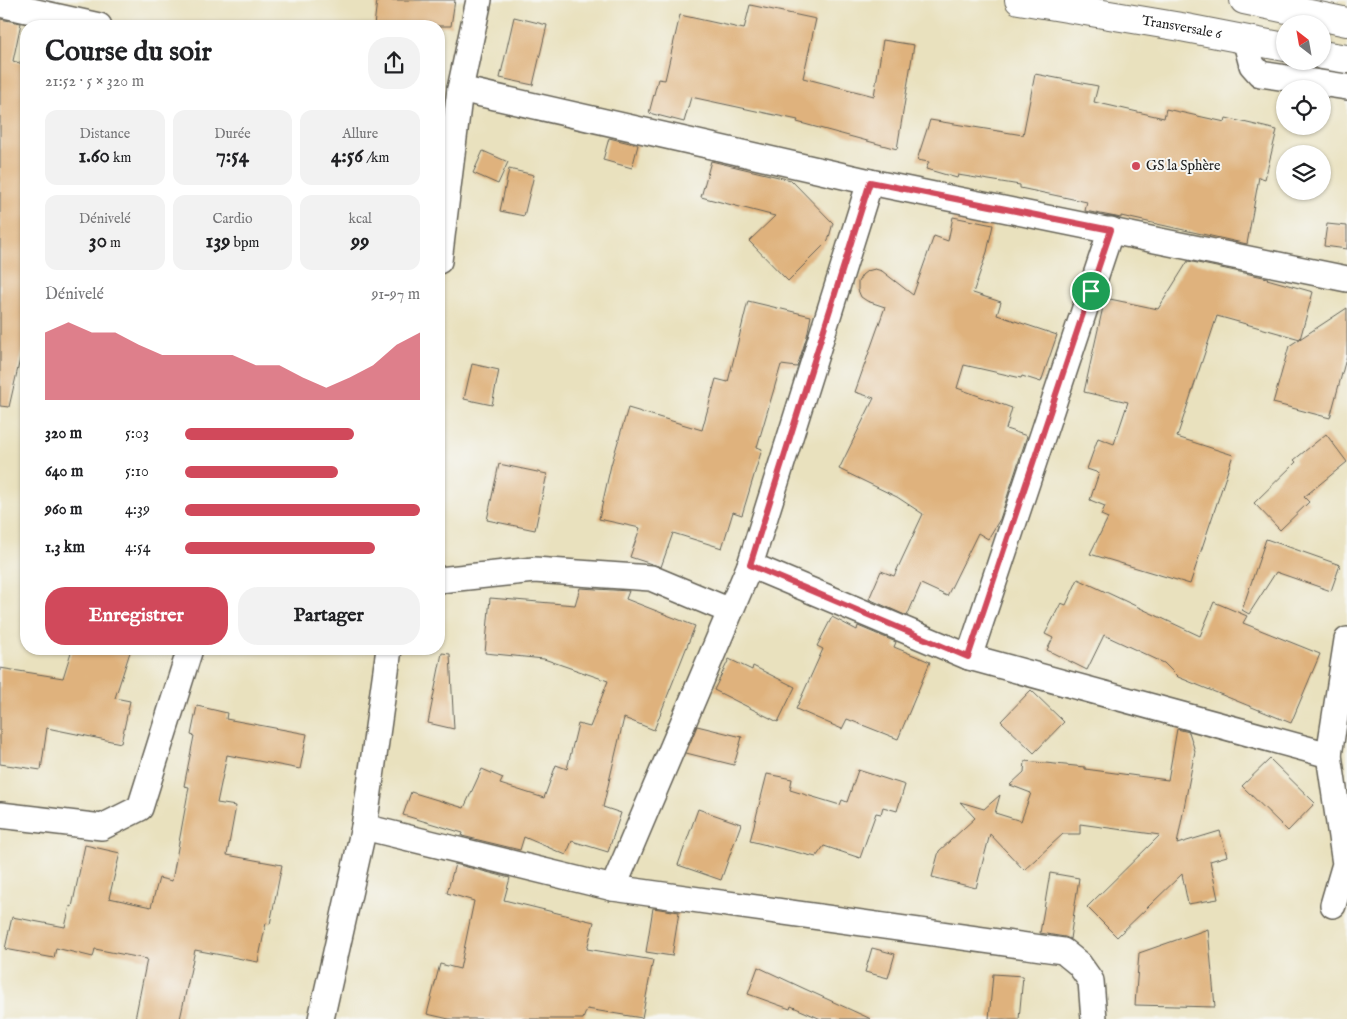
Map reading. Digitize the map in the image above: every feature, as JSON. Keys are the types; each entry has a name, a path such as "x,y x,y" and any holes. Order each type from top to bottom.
{"main road":[{"name":"Transversale 6","path":"1019,0 1276,45"},
{"path":"1244,0 1347,22"},
{"path":"1331,57 1347,60"}],"street":[{"path":"445,212 460,89 479,0"},
{"path":"0,4 72,20"},
{"path":"1245,39 1252,65 1260,74 1347,87"},
{"path":"460,89 870,182 1347,278"},
{"path":"613,888 750,565 870,182"},
{"path":"968,657 1111,230"},
{"path":"750,565 968,657 1328,755"},
{"path":"445,579 534,570 651,578 730,610"},
{"path":"1334,905 1345,864 1328,755 1347,640"},
{"path":"0,815 102,826 140,808 188,655"},
{"path":"321,1019 364,827 388,655"},
{"path":"364,827 613,888 1063,951 1079,964 1091,981 1094,1019"}],"building":[{"path":"377,0 455,0 451,26 445,26 445,20 375,20"},
{"path":"750,5 816,19 803,78 874,96 883,40 914,45 897,149 797,122 798,120 691,97 684,122 649,113 658,79 665,80 680,15 744,29"},
{"path":"514,17 547,25 533,85 500,78"},
{"path":"0,19 20,23 13,61 20,63 20,359 9,407 0,406"},
{"path":"1035,74 1098,86 1094,102 1164,118 1166,109 1225,122 1226,118 1276,130 1265,179 1259,177 1247,244 1121,216 1121,218 1085,211 1087,202 1020,188 1020,185 958,175 957,178 926,169 929,162 917,160 930,120 1023,135"},
{"path":"609,138 638,145 632,168 603,160"},
{"path":"483,151 508,162 498,184 473,173"},
{"path":"711,161 791,180 833,223 828,241 788,281 749,241 775,216 701,197"},
{"path":"509,169 534,175 524,216 500,211"},
{"path":"953,217 993,225 987,252 973,293 1001,302 997,315 1057,335 1041,382 1022,376 1021,378 964,365 957,388 1012,408 1006,429 1027,436 1000,519 988,539 978,533 947,596 921,584 907,616 869,599 881,571 894,576 923,514 897,497 839,469 874,398 855,392 885,307 861,297 858,290 858,282 867,271 875,269 882,271 913,295 934,236 948,241"},
{"path":"1327,224 1347,226 1347,249 1324,246"},
{"path":"1188,261 1268,278 1313,292 1300,339 1217,316 1177,437 1233,455 1190,584 1090,554 1108,518 1101,515 1105,506 1090,500 1099,473 1087,469 1098,438 1114,444 1128,402 1084,392 1105,298 1158,309"},
{"path":"748,301 811,316 797,367 781,365 757,447 762,449 742,515 733,512 722,548 673,533 661,567 630,557 640,528 599,519 611,465 628,408 702,430 716,379 728,382"},
{"path":"1347,308 1347,355 1330,418 1273,403 1289,346"},
{"path":"472,364 499,370 492,405 464,399"},
{"path":"1326,434 1347,462 1304,497 1309,502 1280,530 1254,503 1296,462 1294,460"},
{"path":"499,464 547,474 535,530 487,520"},
{"path":"1266,539 1340,565 1331,591 1276,572 1249,614 1242,610"},
{"path":"1078,579 1200,636 1214,602 1247,616 1243,623 1320,654 1291,723 1178,677 1164,663 1104,635 1087,670 1047,650 1053,638 1045,634 1061,603 1066,605"},
{"path":"580,588 629,591 626,599 695,626 654,730 624,718 603,807 621,813 608,852 572,841 566,855 524,837 520,850 462,836 463,833 403,815 411,792 464,808 482,769 503,778 500,784 544,798 556,765 567,769 578,724 590,727 608,681 544,659 485,653 490,598 575,605"},
{"path":"832,617 857,630 858,626 896,642 894,647 930,662 898,739 847,719 842,729 796,709 823,649 817,646"},
{"path":"450,654 454,729 428,723 442,655"},
{"path":"70,655 129,655 115,698 130,701 121,743 47,728 41,770 0,764 0,668 63,678"},
{"path":"729,659 752,670 753,666 795,687 778,722 714,690"},
{"path":"1031,690 1064,722 1034,753 1001,721"},
{"path":"197,706 227,713 226,719 307,734 300,769 227,755 217,803 236,806 227,855 282,865 270,924 266,923 258,962 195,950 180,1019 135,1019 147,959 95,949 93,957 56,948 54,958 5,949 12,917 65,927 70,906 72,907 85,845 120,853 109,898 151,907 159,878 172,881 189,787 184,786 194,736 191,735"},
{"path":"697,726 742,737 734,765 686,753"},
{"path":"1177,729 1189,732 1195,751 1177,844 1220,831 1227,856 1210,861 1218,899 1188,904 1182,874 1117,937 1087,907 1160,835 1080,824 1080,834 1063,834 1024,870 990,834 976,888 932,877 939,851 975,818 960,802 984,809 1000,795 995,813 1021,821 1031,793 1010,785 1024,772 1025,761 1085,767 1085,769 1168,780"},
{"path":"1270,759 1315,803 1288,831 1242,786"},
{"path":"858,770 905,785 897,811 883,807 881,814 876,813 860,858 824,846 816,857 750,841 767,774 792,779 790,790 840,805 842,800 847,802"},
{"path":"698,809 741,824 721,880 678,865"},
{"path":"455,864 510,878 504,900 594,922 587,949 653,960 642,1018 587,1009 583,1019 449,1019 427,1014 440,964 460,969 474,901 447,893"},
{"path":"1050,873 1079,878 1070,939 1040,933"},
{"path":"653,908 679,912 672,956 646,952"},
{"path":"1208,929 1215,1007 1135,1005 1139,953"},
{"path":"872,948 895,954 888,978 865,972"},
{"path":"758,967 871,1019 821,1019 791,1006 790,1009 748,994"},
{"path":"993,974 1023,976 1019,1019 989,1019"}],"place":[{"name":"GS la Sphère","path":"1136,166"}],"route":[{"path":"870,182 1111,230 1091,291 968,657 750,565 870,182"}]}
